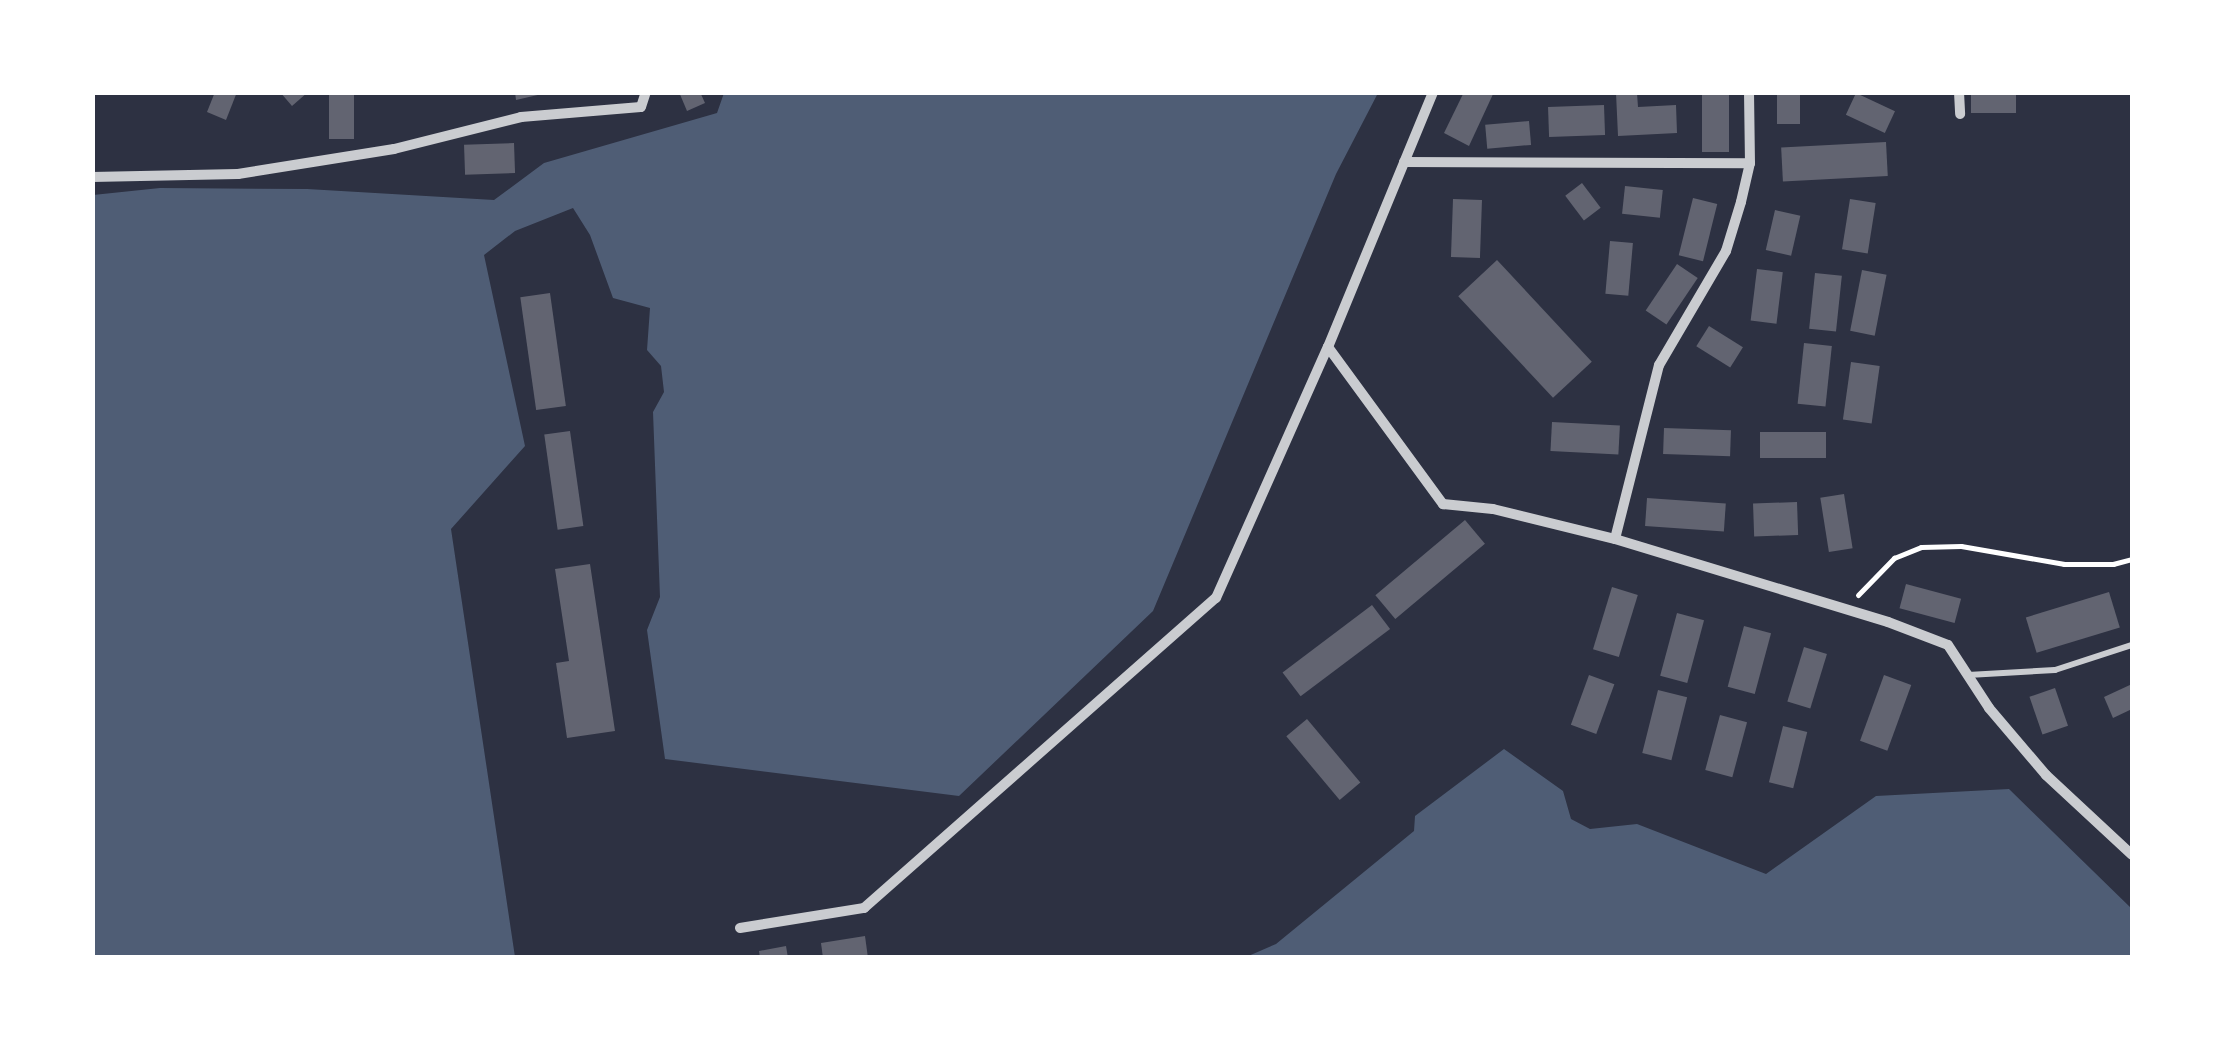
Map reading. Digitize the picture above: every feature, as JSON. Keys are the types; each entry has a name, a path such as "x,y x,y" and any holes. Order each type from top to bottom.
{"street":[{"path":"92,177 238,174 394,148 521,117 641,106 646,92"},
{"path":"740,928 864,908 1216,598 1328,347 1432,92"},
{"path":"1615,539 1659,366 1726,251 1750,164 1748,92"},
{"path":"1959,92 1960,114"},
{"path":"1404,162 1750,164"},
{"path":"1328,347 1442,504 1493,509 1615,539 1848,610 1948,645 2046,775 2132,855"}],"lane":[{"path":"1967,675 2055,670 2132,645"}],"path":[{"path":"1848,610 1894,558 1921,548 1961,546 2064,564 2132,560"}],"water":[{"path":"724,93 1378,93 1336,174 1153,611 959,796 665,759 647,630 660,597 653,412 664,392 661,366 647,350 650,308 613,298 590,235 573,208 515,231 484,255 525,446 451,529 515,957 93,957 93,195 160,188 307,189 494,200 544,163 717,113"},
{"path":"1504,749 1563,791 1571,819 1590,829 1637,824 1766,874 1876,796 2009,789 2132,909 2132,957 1246,957 1276,944 1414,831 1415,816"}],"building":[{"path":"215,92 237,92 226,120 207,112"},
{"path":"280,92 308,92 292,106"},
{"path":"515,92 541,92 542,94 516,100"},
{"path":"679,92 700,92 705,103 687,111"},
{"path":"1464,92 1494,92 1469,146 1444,133"},
{"path":"1777,92 1800,92 1800,124 1777,124"},
{"path":"1971,92 2016,92 2016,113 1971,113"},
{"path":"1616,93 1637,93 1638,107 1676,105 1677,133 1618,136"},
{"path":"1702,93 1729,93 1729,152 1702,152"},
{"path":"1856,93 1895,111 1885,133 1846,115"},
{"path":"329,95 354,95 354,139 329,139"},
{"path":"1604,105 1605,135 1549,137 1548,107"},
{"path":"1529,121 1531,145 1487,149 1485,125"},
{"path":"1886,142 1888,176 1783,181 1781,147"},
{"path":"514,143 515,173 465,175 464,145"},
{"path":"1582,183 1601,208 1584,220 1565,196"},
{"path":"1625,186 1663,190 1660,218 1622,214"},
{"path":"1693,198 1717,204 1703,261 1679,255"},
{"path":"1453,199 1482,200 1480,258 1451,257"},
{"path":"1850,199 1876,203 1868,253 1842,249"},
{"path":"1775,210 1800,216 1791,256 1766,250"},
{"path":"1610,241 1633,243 1628,296 1605,294"},
{"path":"1497,260 1592,362 1553,398 1458,296"},
{"path":"1677,264 1698,278 1666,324 1646,310"},
{"path":"1757,269 1783,272 1776,324 1751,321"},
{"path":"1862,270 1887,275 1875,336 1850,331"},
{"path":"1815,273 1842,276 1836,332 1809,329"},
{"path":"550,293 566,406 536,410 520,297"},
{"path":"1709,326 1743,347 1730,368 1696,346"},
{"path":"1804,343 1832,346 1825,407 1798,404"},
{"path":"1851,362 1880,366 1872,423 1843,419"},
{"path":"1552,422 1620,426 1618,455 1550,451"},
{"path":"1664,428 1731,430 1730,456 1663,454"},
{"path":"570,431 583,526 558,530 544,435"},
{"path":"1760,432 1826,432 1826,458 1760,458"},
{"path":"1844,494 1853,548 1829,552 1820,498"},
{"path":"1647,498 1726,504 1724,531 1645,526"},
{"path":"1797,502 1798,535 1754,537 1753,504"},
{"path":"1465,520 1485,544 1395,619 1375,595"},
{"path":"590,564 615,731 567,738 556,663 569,661 555,569"},
{"path":"1906,584 1961,599 1955,623 1900,608"},
{"path":"1612,587 1638,595 1619,657 1593,649"},
{"path":"2109,592 2120,627 2037,653 2026,617"},
{"path":"1372,605 1390,629 1301,696 1283,672"},
{"path":"1677,613 1704,620 1687,683 1660,676"},
{"path":"1744,626 1771,633 1755,694 1728,687"},
{"path":"1804,647 1827,654 1810,709 1787,702"},
{"path":"1589,675 1614,684 1596,734 1571,725"},
{"path":"1884,675 1911,685 1887,751 1860,741"},
{"path":"2132,684 2132,709 2113,718 2104,697"},
{"path":"2055,688 2068,726 2042,735 2029,697"},
{"path":"1658,690 1687,697 1671,760 1642,753"},
{"path":"1720,715 1747,722 1732,777 1705,770"},
{"path":"1307,719 1360,783 1340,800 1286,736"},
{"path":"1783,726 1807,732 1793,788 1769,782"},
{"path":"865,936 868,958 823,958 821,943"},
{"path":"786,946 788,958 760,958 759,951"}]}
